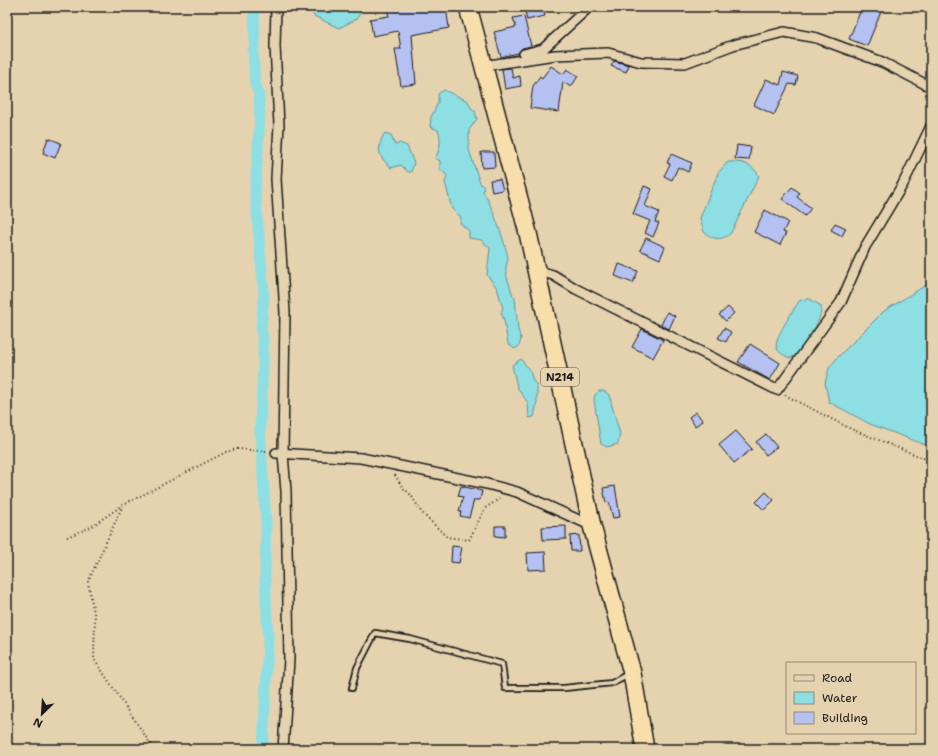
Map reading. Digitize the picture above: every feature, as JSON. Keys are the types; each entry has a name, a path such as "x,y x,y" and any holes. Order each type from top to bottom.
{"highway":[{"name":"N214","path":"468,7 528,233 592,526 632,673 645,749"}],"street":[{"path":"276,7 275,46 279,125 276,179 285,312 280,453 286,491 289,660 282,749"},
{"path":"483,66 543,49 589,7"},
{"path":"483,66 555,55 608,53 641,62 685,63 733,45 784,32 817,38 882,62 931,87"},
{"path":"535,270 553,275 576,289 777,390 841,302 865,247 904,184 931,126"},
{"path":"280,453 317,454 389,463 517,492 592,526"}],"lane":[{"path":"352,688 357,668 375,633 410,639 502,664 505,688 564,688 612,683 632,673"}],"path":[{"path":"777,390 851,428 931,461"},
{"path":"67,537 88,528 123,505 226,452 237,449 280,453"},
{"path":"389,463 398,481 411,495 422,513 447,537 454,539 469,540 485,508 503,497 517,492"},
{"path":"123,505 88,582 95,618 94,659 154,749"}],"water":[{"path":"309,7 363,7 357,19 339,28 314,16"},
{"path":"444,90 468,101 471,108 475,111 477,119 469,130 469,150 480,183 484,187 483,192 490,204 498,225 507,254 508,260 506,272 513,296 515,298 518,330 521,339 519,346 515,349 508,344 504,320 501,312 503,308 497,288 487,275 490,248 481,240 469,238 469,231 460,223 461,217 452,209 445,182 447,177 445,173 440,170 440,161 435,158 439,148 440,137 438,130 430,127 431,117 438,103 438,94"},
{"path":"385,133 391,135 395,145 400,143 407,146 414,163 411,172 408,172 401,165 391,168 380,155 380,146"},
{"path":"728,162 746,164 754,169 759,176 731,233 721,238 714,238 704,232 700,218 718,173"},
{"path":"931,282 931,447 870,424 829,402 825,383 829,368 837,358 884,311"},
{"path":"810,299 821,306 821,311 811,335 800,351 795,356 790,358 781,354 776,345 784,325 799,301"},
{"path":"521,359 530,371 533,381 537,386 537,402 534,417 529,418 528,403 517,387 512,365"},
{"path":"599,391 604,391 609,395 620,434 618,444 607,447 601,444 594,400 595,395"}],"building":[{"path":"386,7 446,7 449,28 412,35 416,84 401,86 395,49 401,49 398,31 373,36 370,19 389,16"},
{"path":"524,7 543,7 545,16 527,20"},
{"path":"862,7 883,7 867,46 849,39"},
{"path":"524,16 531,46 522,48 518,53 501,57 494,32 516,27 513,18"},
{"path":"614,61 629,65 626,72 611,66"},
{"path":"551,66 563,74 567,69 578,76 571,87 563,82 559,112 530,108 533,86 540,76 542,78"},
{"path":"511,68 513,78 520,76 521,86 505,89 502,69"},
{"path":"783,72 798,76 796,85 789,84 774,115 754,105 766,79 780,85"},
{"path":"48,138 61,143 55,158 43,153"},
{"path":"737,145 751,147 749,160 735,159"},
{"path":"481,152 494,152 495,167 482,168"},
{"path":"671,154 692,163 688,172 678,167 672,180 664,176 670,164 667,163"},
{"path":"500,179 503,190 492,192 490,180"},
{"path":"644,186 652,189 645,206 659,212 655,222 659,223 653,237 645,233 650,221 633,214"},
{"path":"792,187 800,193 797,197 811,208 805,216 782,199"},
{"path":"765,210 788,222 783,232 786,233 780,245 754,232"},
{"path":"835,223 846,228 842,236 831,230"},
{"path":"646,238 665,247 660,259 640,250"},
{"path":"619,264 638,271 633,283 615,276"},
{"path":"728,307 734,313 726,321 719,315"},
{"path":"667,312 675,316 669,329 661,325"},
{"path":"724,328 731,332 726,342 718,338"},
{"path":"642,329 663,340 653,358 632,347"},
{"path":"750,344 780,363 770,380 738,362"},
{"path":"696,412 703,421 695,426 689,417"},
{"path":"736,431 752,449 734,463 719,445"},
{"path":"766,434 777,447 766,455 756,442"},
{"path":"461,486 482,491 480,500 474,500 469,518 460,516 461,512 459,511 463,497 458,496"},
{"path":"615,486 620,517 613,518 609,502 606,503 603,488"},
{"path":"766,492 774,500 764,510 756,502"},
{"path":"495,526 505,526 505,537 495,536"},
{"path":"566,526 566,539 543,540 542,527"},
{"path":"579,535 580,551 571,551 570,536"},
{"path":"452,546 462,547 459,563 451,562"},
{"path":"545,552 546,569 528,570 527,553"}],"waterway":[{"path":"254,7 255,45 253,50 255,84 259,94 260,119 255,191 264,295 261,328 263,340 263,366 260,429 266,523 265,577 268,638 263,749"}]}
